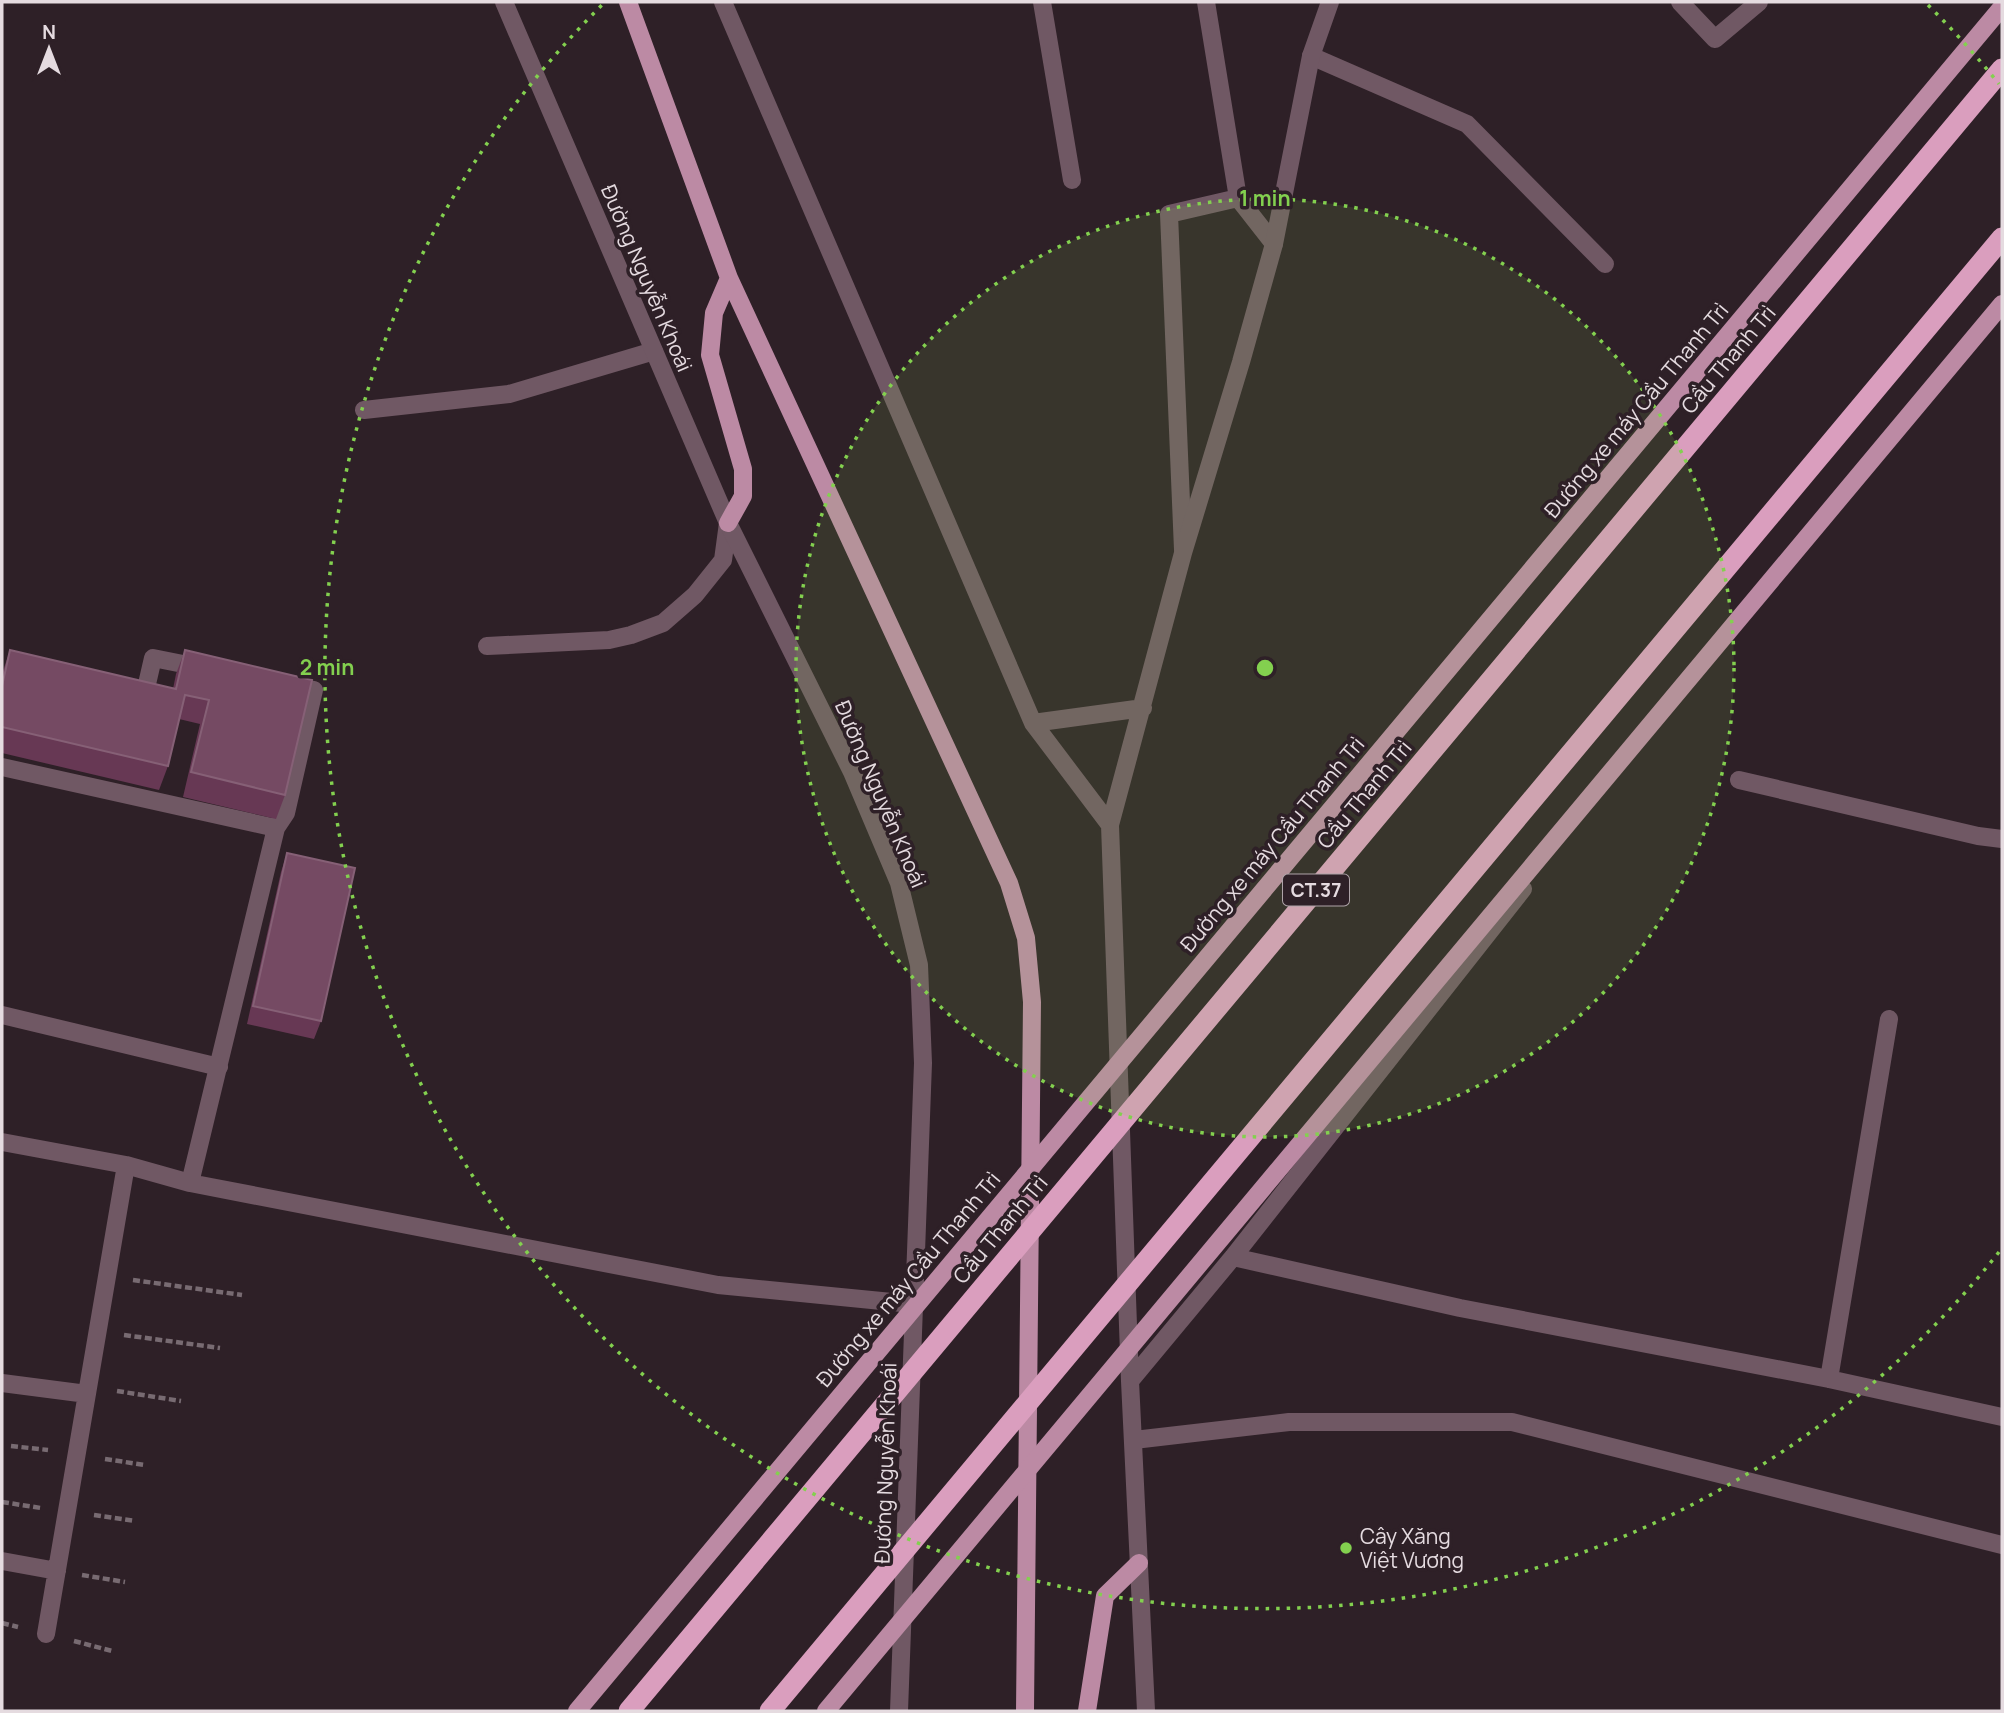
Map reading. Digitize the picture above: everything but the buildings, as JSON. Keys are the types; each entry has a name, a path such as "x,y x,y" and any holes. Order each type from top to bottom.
{"highway":[{"name":"Cầu Thanh Trì","path":"629,1711 2002,69"},
{"path":"771,1711 2002,238"}],"main road":[{"path":"628,2 729,278 1009,883 1026,938 1032,1016 1025,1711"},
{"name":"Đường xe máy Cầu Thanh Trì","path":"577,1711 2002,7"},
{"path":"728,523 743,496 743,469 710,355 714,313 729,278"},
{"path":"825,1711 2002,304"},
{"path":"1087,1711 1105,1595 1139,1563"}],"street":[{"name":"Đường Nguyễn Khoái","path":"504,2 728,523 852,772 899,883 919,965 922,1063 899,1711"},
{"path":"723,2 1033,723 1110,824"},
{"path":"1042,2 1072,180"},
{"path":"1206,2 1238,198 1274,244"},
{"path":"1146,1711 1130,1381 1110,824 1183,553 1274,244 1311,56 1330,2"},
{"path":"1680,2 1716,38 1759,2"},
{"path":"1311,56 1467,124 1605,264"},
{"path":"1183,553 1169,214 1238,198"},
{"path":"1130,1381 1233,1257 1650,730 2002,311"},
{"path":"364,410 509,394 654,351"},
{"path":"487,646 609,640 663,623 695,595 723,560 728,523"},
{"path":"118,691 144,697 153,658 220,671"},
{"path":"191,1183 276,828 286,813 314,690 274,682"},
{"path":"1033,723 1143,708"},
{"path":"2,767 276,828"},
{"path":"1739,780 1978,836 2002,839"},
{"path":"2,1015 219,1067"},
{"path":"1829,1379 1889,1018"},
{"path":"2,1142 127,1165 191,1183 718,1285 902,1303 914,1298"},
{"path":"46,1634 127,1165"},
{"path":"1233,1257 1460,1308 2002,1414"},
{"path":"2,1383 88,1390"},
{"path":"1134,1440 1289,1422 1512,1422 2002,1545"},
{"path":"2,1561 57,1571"}],"path":[{"path":"108,1277 242,1295"},
{"path":"99,1332 220,1348"},
{"path":"88,1390 181,1401"},
{"path":"11,1446 145,1465"},
{"path":"2,1502 135,1521"},
{"path":"57,1571 125,1582"},
{"path":"46,1634 112,1651"}],"place":[{"name":"Cây Xăng Việt Vương","path":"1346,1548"}]}
